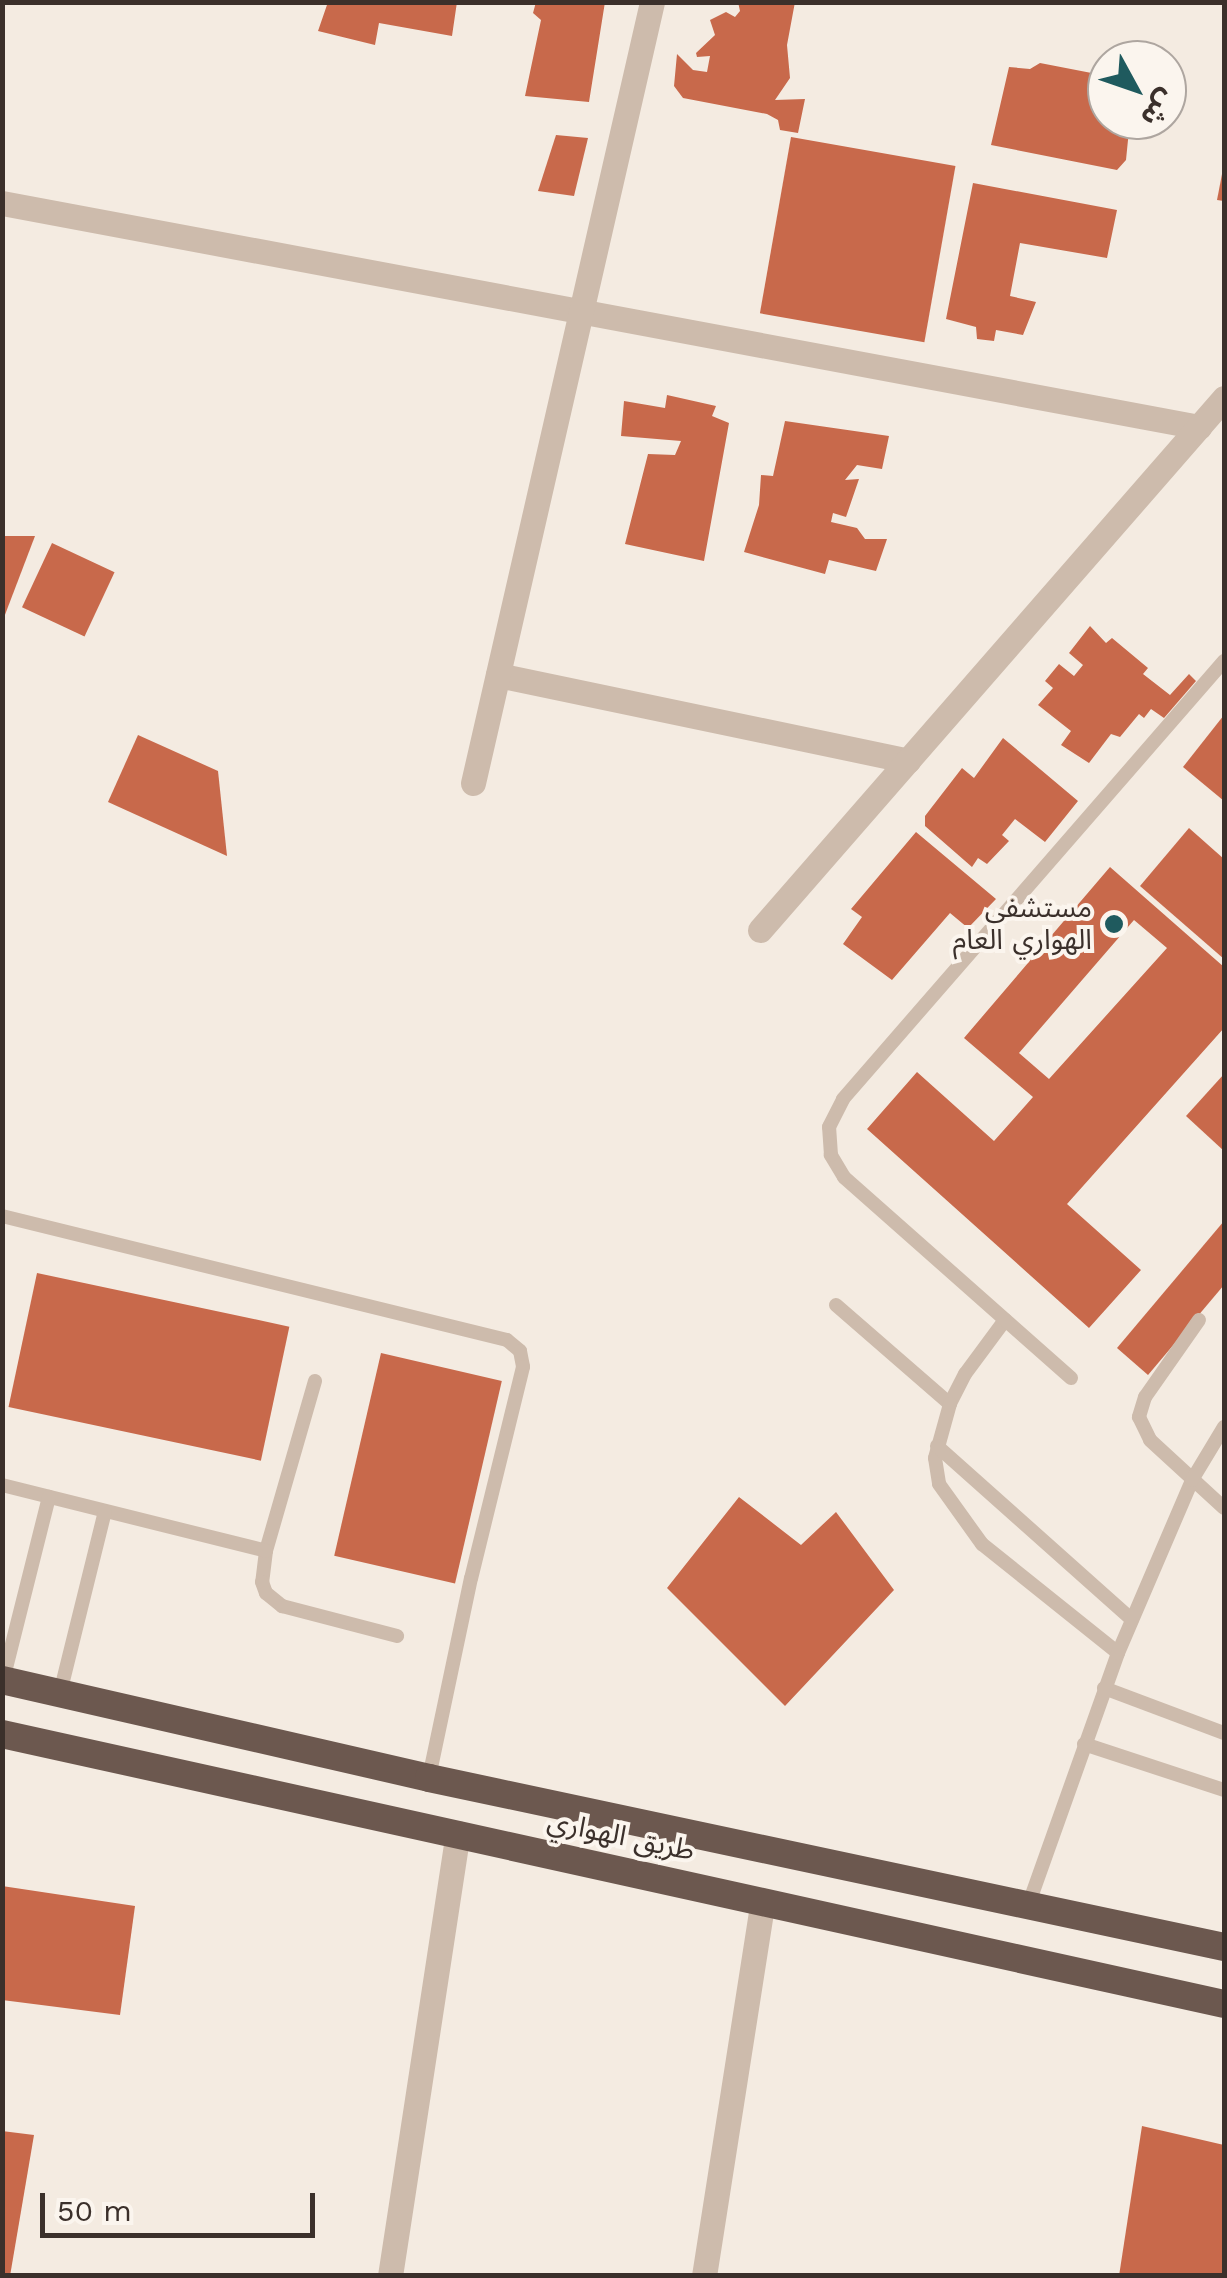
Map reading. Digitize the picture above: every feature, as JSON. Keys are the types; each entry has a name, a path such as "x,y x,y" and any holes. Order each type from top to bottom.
{"highway":[{"name":"طريق الهواري","path":"3,1680 430,1778 1224,1947"},
{"name":"طريق الهواري","path":"2,1734 1224,2004"}],"street":[{"path":"473,783 652,2"},
{"path":"2,204 1200,427"},
{"path":"760,930 1224,398"},
{"path":"498,675 908,761"},
{"path":"390,2276 458,1833"},
{"path":"704,2276 762,1901"}],"lane":[{"path":"1071,1378 844,1177 828,1142 834,1112 1224,661"},
{"path":"2,1216 507,1340 520,1351 523,1367 472,1578 430,1778"},
{"path":"836,1305 950,1404"},
{"path":"1005,1320 966,1374 950,1404 937,1446 939,1484 964,1522 1004,1563 1118,1653"},
{"path":"1200,1320 1145,1397 1139,1417 1144,1433 1224,1508"},
{"path":"315,1382 266,1551 262,1582 274,1601 396,1636"},
{"path":"1029,1903 1118,1653 1192,1480 1224,1427"},
{"path":"937,1446 1132,1620"},
{"path":"2,1485 266,1551"},
{"path":"3,1680 48,1497"},
{"path":"60,1694 105,1511"},
{"path":"1104,1688 1224,1732"},
{"path":"1084,1744 1224,1790"}],"building":[{"path":"328,2 457,2 452,36 379,23 375,45 318,31"},
{"path":"536,2 605,2 589,102 525,96 541,20 533,13"},
{"path":"738,2 795,2 787,45 790,78 775,100 805,99 798,133 780,130 778,120 767,114 683,98 674,86 677,54 693,70 707,72 710,56 697,57 696,53 715,35 710,20 726,12 735,17 740,11"},
{"path":"1040,63 1087,72 1087,140 1128,140 1126,160 1117,170 991,145 1009,67 1030,69"},
{"path":"556,135 588,138 574,196 538,191"},
{"path":"791,137 955,166 924,342 760,313"},
{"path":"1224,169 1224,201 1217,200"},
{"path":"973,183 1117,210 1107,258 1020,243 1010,296 1036,302 1023,335 996,330 994,341 977,339 976,327 946,319"},
{"path":"667,395 716,406 712,416 729,423 704,561 625,544 648,454 675,455 681,441 621,436 624,401 665,408"},
{"path":"785,421 889,436 882,469 857,465 845,480 859,479 846,517 833,513 831,522 857,528 865,539 887,539 876,571 829,560 825,574 744,552 759,505 761,475 773,476"},
{"path":"2,536 35,536 3,620 2,620"},
{"path":"52,543 115,572 85,637 22,607"},
{"path":"1090,626 1106,643 1112,638 1148,668 1143,674 1170,695 1189,674 1196,681 1164,718 1151,709 1144,718 1139,714 1120,737 1111,734 1089,763 1061,745 1071,731 1038,705 1053,688 1045,681 1059,664 1074,676 1083,665 1069,653"},
{"path":"1224,715 1224,801 1183,767"},
{"path":"138,735 218,771 227,856 108,802"},
{"path":"1003,738 1078,801 1045,842 1015,819 1002,835 1009,841 987,864 978,858 972,867 925,826 925,816 962,768 974,778"},
{"path":"1189,828 1224,859 1224,959 1140,886"},
{"path":"916,832 996,899 968,928 950,913 892,980 843,944 862,917 851,909"},
{"path":"1110,867 1224,967 1224,1028 1067,1204 1141,1270 1089,1328 867,1129 917,1072 994,1141 1033,1097 964,1038","holes":["1134,920 1167,948 1049,1079 1019,1053"]},
{"path":"1224,1074 1224,1151 1186,1116"},
{"path":"1224,1221 1224,1285 1148,1375 1117,1348"},
{"path":"37,1273 289,1327 261,1461 9,1407"},
{"path":"381,1353 502,1381 455,1584 334,1556"},
{"path":"739,1497 801,1545 836,1512 894,1590 785,1706 667,1588"},
{"path":"2,1886 135,1906 120,2015 2,2000"},
{"path":"1142,2126 1224,2145 1224,2276 1119,2276"},
{"path":"2,2131 34,2135 10,2276 2,2276"}],"place":[{"name":"مستشفي الهواري العام","path":"1114,924"}]}
